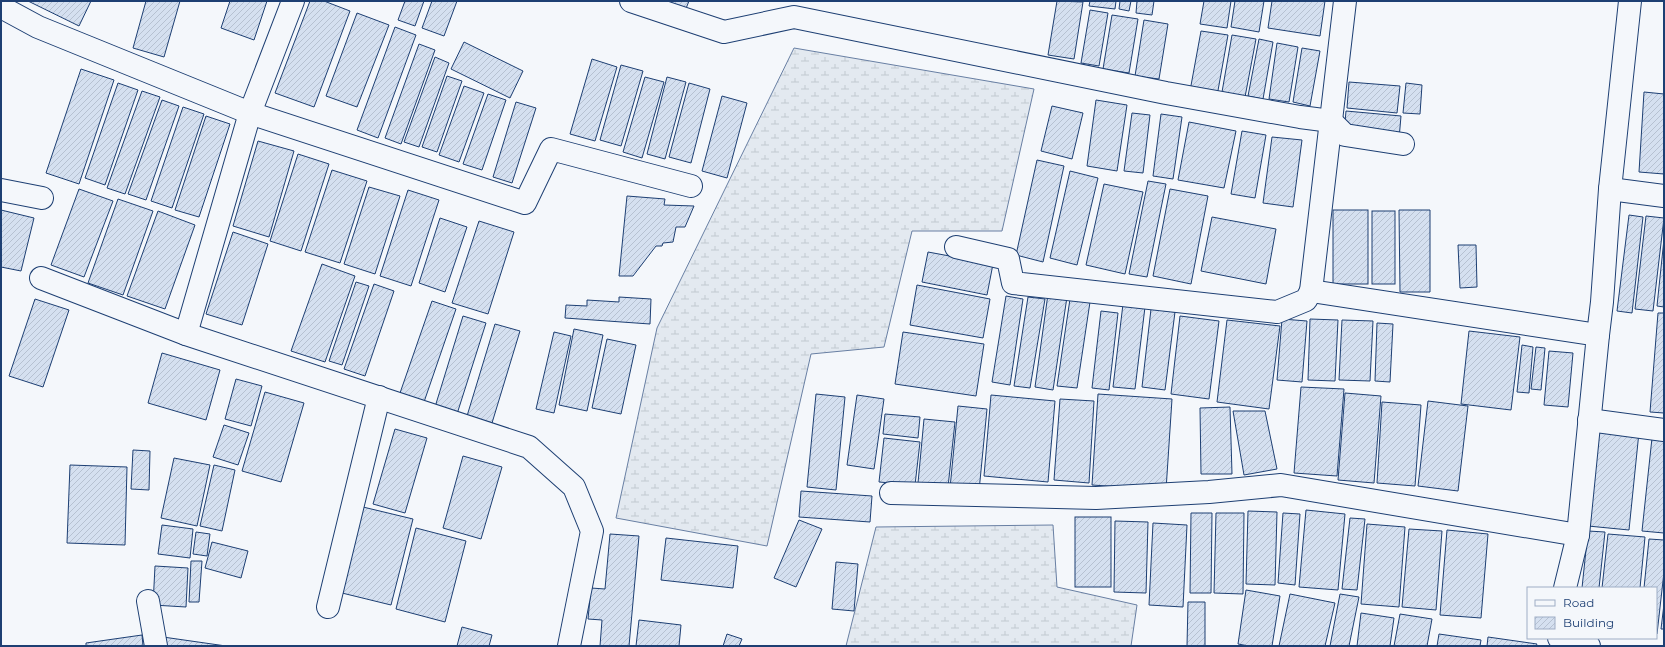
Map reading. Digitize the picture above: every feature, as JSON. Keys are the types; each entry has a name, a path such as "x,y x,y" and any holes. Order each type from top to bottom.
{"street":[{"path":"186,334 250,113 293,1"},
{"path":"631,1 724,32 794,17 1166,93 1300,117 1331,121 1345,135 1403,144"},
{"path":"956,248 1008,259 1013,283 1277,312 1306,300 1311,291 1345,1"},
{"path":"1565,587 1578,535 1602,302 1610,189 1630,1"},
{"path":"1,7 38,27 250,113 525,204 550,149 692,186"},
{"path":"1610,189 1664,196"},
{"path":"1,190 42,198"},
{"path":"41,278 186,334 529,447 574,487 592,531 569,646"},
{"path":"1311,291 1598,335"},
{"path":"328,607 379,397"},
{"path":"1590,420 1664,430"},
{"path":"891,493 1096,498 1209,492 1281,485 1578,535"},
{"path":"148,601 156,646"},
{"path":"1563,639 1589,646"}],"green space":[{"path":"794,48 1034,89 1002,231 912,231 884,347 811,354 767,546 616,518 657,328"},
{"path":"1053,525 1057,587 1137,605 1131,646 846,646 876,527"}],"building":[{"path":"28,1 91,1 79,26"},
{"path":"146,1 180,1 164,57 133,48"},
{"path":"230,1 267,1 254,40 221,28"},
{"path":"310,1 324,1 350,11 314,107 275,93"},
{"path":"405,1 424,1 415,26 398,20"},
{"path":"432,1 457,1 444,36 422,28"},
{"path":"668,1 689,1 685,11 667,4"},
{"path":"1057,1 1083,2 1074,59 1048,55"},
{"path":"1090,1 1116,1 1115,9 1089,6"},
{"path":"1120,1 1131,1 1129,11 1119,9"},
{"path":"1137,1 1154,1 1152,15 1136,13"},
{"path":"1204,1 1231,1 1227,28 1200,24"},
{"path":"1235,1 1264,1 1259,32 1231,27"},
{"path":"1272,1 1325,1 1320,36 1268,28"},
{"path":"1090,10 1108,13 1099,66 1081,63"},
{"path":"357,13 389,25 357,107 326,96"},
{"path":"1112,15 1138,19 1129,73 1103,69"},
{"path":"1144,20 1168,24 1159,79 1135,76"},
{"path":"395,27 416,35 378,138 357,130"},
{"path":"1201,31 1228,35 1217,96 1190,91"},
{"path":"1232,35 1256,39 1245,97 1222,92"},
{"path":"1259,39 1273,42 1263,99 1248,96"},
{"path":"464,42 523,71 510,98 451,69"},
{"path":"1277,43 1298,47 1289,102 1269,99"},
{"path":"419,44 435,50 401,144 385,138"},
{"path":"1302,48 1320,51 1310,106 1293,102"},
{"path":"435,57 449,63 419,147 404,142"},
{"path":"592,59 617,67 595,141 570,134"},
{"path":"621,65 643,71 621,146 600,140"},
{"path":"81,69 114,80 79,184 46,173"},
{"path":"447,76 462,81 437,152 422,147"},
{"path":"645,77 664,82 642,158 623,152"},
{"path":"667,77 686,82 665,159 647,154"},
{"path":"1349,82 1400,86 1397,113 1347,108"},
{"path":"118,83 138,90 105,185 85,178"},
{"path":"689,83 710,89 691,163 669,157"},
{"path":"1406,83 1422,85 1420,114 1403,113"},
{"path":"464,86 484,93 459,162 439,155"},
{"path":"142,91 160,97 125,194 107,188"},
{"path":"1644,92 1664,94 1664,174 1639,172"},
{"path":"488,94 506,100 482,170 463,164"},
{"path":"722,96 747,103 727,178 702,171"},
{"path":"162,100 179,106 146,200 128,194"},
{"path":"1096,100 1127,105 1117,171 1087,166"},
{"path":"516,102 536,108 512,183 493,177"},
{"path":"1052,106 1083,113 1072,159 1041,151"},
{"path":"183,107 204,114 172,208 151,201"},
{"path":"1346,111 1401,116 1399,139 1344,133"},
{"path":"1132,113 1150,115 1143,173 1124,171"},
{"path":"1161,114 1182,117 1173,179 1153,176"},
{"path":"206,116 230,124 199,217 175,210"},
{"path":"1189,122 1236,131 1224,188 1178,180"},
{"path":"1242,131 1266,135 1255,198 1231,194"},
{"path":"1272,137 1302,140 1293,207 1263,203"},
{"path":"258,141 294,151 269,237 233,226"},
{"path":"298,154 329,164 301,251 270,241"},
{"path":"1037,160 1064,166 1043,262 1016,255"},
{"path":"332,170 367,181 340,263 305,252"},
{"path":"1070,171 1098,178 1077,265 1050,258"},
{"path":"1148,181 1166,184 1147,277 1129,274"},
{"path":"1104,184 1143,192 1125,274 1086,265"},
{"path":"369,187 400,196 375,274 344,264"},
{"path":"79,189 113,201 84,277 51,265"},
{"path":"1170,189 1208,196 1191,284 1153,276"},
{"path":"408,190 439,200 411,286 380,276"},
{"path":"627,196 665,199 664,205 694,206 685,227 676,227 673,242 663,243 662,246 656,246 633,276 619,276"},
{"path":"118,199 153,211 123,295 88,283"},
{"path":"1,210 34,218 21,271 1,267"},
{"path":"1333,210 1368,210 1368,284 1333,284"},
{"path":"1399,210 1430,210 1430,292 1400,292"},
{"path":"158,211 195,225 165,309 127,296"},
{"path":"1372,211 1395,211 1395,284 1372,284"},
{"path":"1629,215 1643,217 1632,313 1617,311"},
{"path":"1646,216 1664,218 1653,311 1635,309"},
{"path":"1212,217 1276,229 1266,284 1201,271"},
{"path":"440,218 467,227 445,292 419,283"},
{"path":"479,221 514,232 488,314 452,303"},
{"path":"233,232 268,244 242,325 206,314"},
{"path":"1664,239 1664,307 1657,306"},
{"path":"1458,245 1476,245 1477,287 1460,288"},
{"path":"928,252 993,264 987,295 922,282"},
{"path":"322,264 355,276 325,362 291,351"},
{"path":"356,282 369,286 342,365 329,361"},
{"path":"374,284 394,291 365,376 344,369"},
{"path":"917,285 990,299 983,338 910,325"},
{"path":"1048,294 1067,297 1053,390 1035,387"},
{"path":"1006,296 1023,299 1010,385 992,382"},
{"path":"619,297 651,299 650,324 565,318 566,305 587,306 587,300 619,302"},
{"path":"1028,297 1045,299 1030,388 1014,386"},
{"path":"35,299 69,310 43,387 9,376"},
{"path":"1070,299 1090,302 1077,388 1057,386"},
{"path":"432,301 456,309 424,402 400,393"},
{"path":"1123,304 1145,307 1135,389 1113,387"},
{"path":"1151,309 1175,312 1165,390 1142,387"},
{"path":"1101,311 1118,313 1109,390 1092,388"},
{"path":"1658,313 1664,313 1664,413 1650,412"},
{"path":"463,316 486,323 457,414 435,407"},
{"path":"1180,316 1219,321 1209,399 1171,394"},
{"path":"1282,319 1307,321 1302,382 1277,380"},
{"path":"1310,319 1338,320 1335,381 1308,380"},
{"path":"1227,320 1280,326 1269,409 1217,402"},
{"path":"1342,320 1373,321 1370,381 1339,380"},
{"path":"1377,323 1393,324 1390,382 1375,381"},
{"path":"495,324 520,331 492,423 467,416"},
{"path":"574,329 603,335 587,411 559,405"},
{"path":"1469,331 1520,337 1511,410 1461,404"},
{"path":"554,332 571,336 554,413 536,409"},
{"path":"903,332 984,344 976,396 895,384"},
{"path":"607,339 636,345 621,414 592,408"},
{"path":"1522,345 1533,347 1529,393 1517,392"},
{"path":"1536,347 1545,348 1541,390 1531,389"},
{"path":"1549,351 1573,353 1568,407 1544,405"},
{"path":"162,353 220,370 206,420 148,403"},
{"path":"236,379 262,386 251,426 225,419"},
{"path":"1301,387 1344,389 1337,476 1294,473"},
{"path":"265,392 304,403 281,482 242,471"},
{"path":"1345,393 1381,396 1374,483 1338,480"},
{"path":"816,394 845,397 836,490 807,487"},
{"path":"1098,394 1172,399 1166,490 1092,485"},
{"path":"857,395 884,399 874,469 847,465"},
{"path":"991,395 1055,401 1048,482 984,476"},
{"path":"1060,399 1094,401 1089,483 1054,480"},
{"path":"1428,401 1468,406 1458,491 1418,486"},
{"path":"1382,402 1421,405 1415,486 1377,483"},
{"path":"958,406 987,409 979,491 950,488"},
{"path":"1230,407 1232,474 1201,474 1200,408"},
{"path":"1233,411 1265,411 1277,469 1244,475"},
{"path":"885,414 920,417 918,438 883,434"},
{"path":"924,419 955,422 948,487 918,483"},
{"path":"224,425 249,433 238,465 213,457"},
{"path":"1597,428 1639,432 1629,530 1588,526"},
{"path":"395,429 427,438 405,513 373,504"},
{"path":"884,438 920,442 915,485 879,482"},
{"path":"1652,438 1664,439 1664,533 1642,531"},
{"path":"133,450 150,451 149,490 131,489"},
{"path":"463,456 502,467 481,539 443,528"},
{"path":"174,458 210,465 197,526 161,518"},
{"path":"70,465 127,467 125,545 67,543"},
{"path":"214,465 235,470 222,531 200,526"},
{"path":"801,491 872,496 870,522 799,517"},
{"path":"363,507 413,519 391,605 342,593"},
{"path":"1306,510 1345,514 1338,590 1299,587"},
{"path":"1248,511 1277,512 1275,585 1246,584"},
{"path":"1191,513 1212,513 1211,593 1190,593"},
{"path":"1216,513 1244,513 1243,594 1214,593"},
{"path":"1283,513 1300,514 1295,585 1278,583"},
{"path":"1075,517 1111,517 1111,587 1075,587"},
{"path":"1350,518 1365,519 1357,590 1342,589"},
{"path":"799,520 822,529 796,587 774,578"},
{"path":"1115,521 1148,522 1146,593 1114,592"},
{"path":"1153,523 1187,525 1183,607 1149,605"},
{"path":"1367,524 1405,527 1399,607 1361,604"},
{"path":"162,525 193,529 190,558 158,554"},
{"path":"416,528 466,541 445,622 396,609"},
{"path":"1409,529 1442,531 1436,610 1402,607"},
{"path":"1447,530 1488,534 1481,618 1440,615"},
{"path":"1588,531 1605,532 1599,587 1582,587"},
{"path":"196,532 210,534 207,556 193,554"},
{"path":"610,534 639,536 629,646 600,646 602,620 588,619 591,588 605,589"},
{"path":"1608,534 1645,537 1640,587 1602,587"},
{"path":"666,538 738,546 733,588 661,580"},
{"path":"1649,539 1664,540 1664,572 1657,634 1657,587 1644,587"},
{"path":"212,542 248,551 241,578 205,568"},
{"path":"191,561 202,561 199,602 189,602"},
{"path":"836,562 858,564 854,611 832,609"},
{"path":"155,566 188,568 186,607 153,605"},
{"path":"1246,590 1280,596 1272,646 1249,646 1238,644"},
{"path":"1290,594 1335,603 1325,646 1279,646"},
{"path":"1340,594 1359,597 1349,646 1330,646"},
{"path":"1188,602 1205,602 1205,646 1187,646"},
{"path":"1664,604 1664,629 1661,629"},
{"path":"1361,613 1394,618 1390,646 1357,646"},
{"path":"1400,614 1432,619 1427,646 1394,646"},
{"path":"639,620 681,625 679,646 636,646"},
{"path":"462,627 492,635 489,646 457,646"},
{"path":"727,634 742,639 739,646 723,646"},
{"path":"1439,634 1481,640 1480,646 1437,646"},
{"path":"142,635 143,646 86,646 86,643"},
{"path":"163,637 226,646 165,646"},
{"path":"1488,637 1537,644 1536,646 1487,646"}]}
